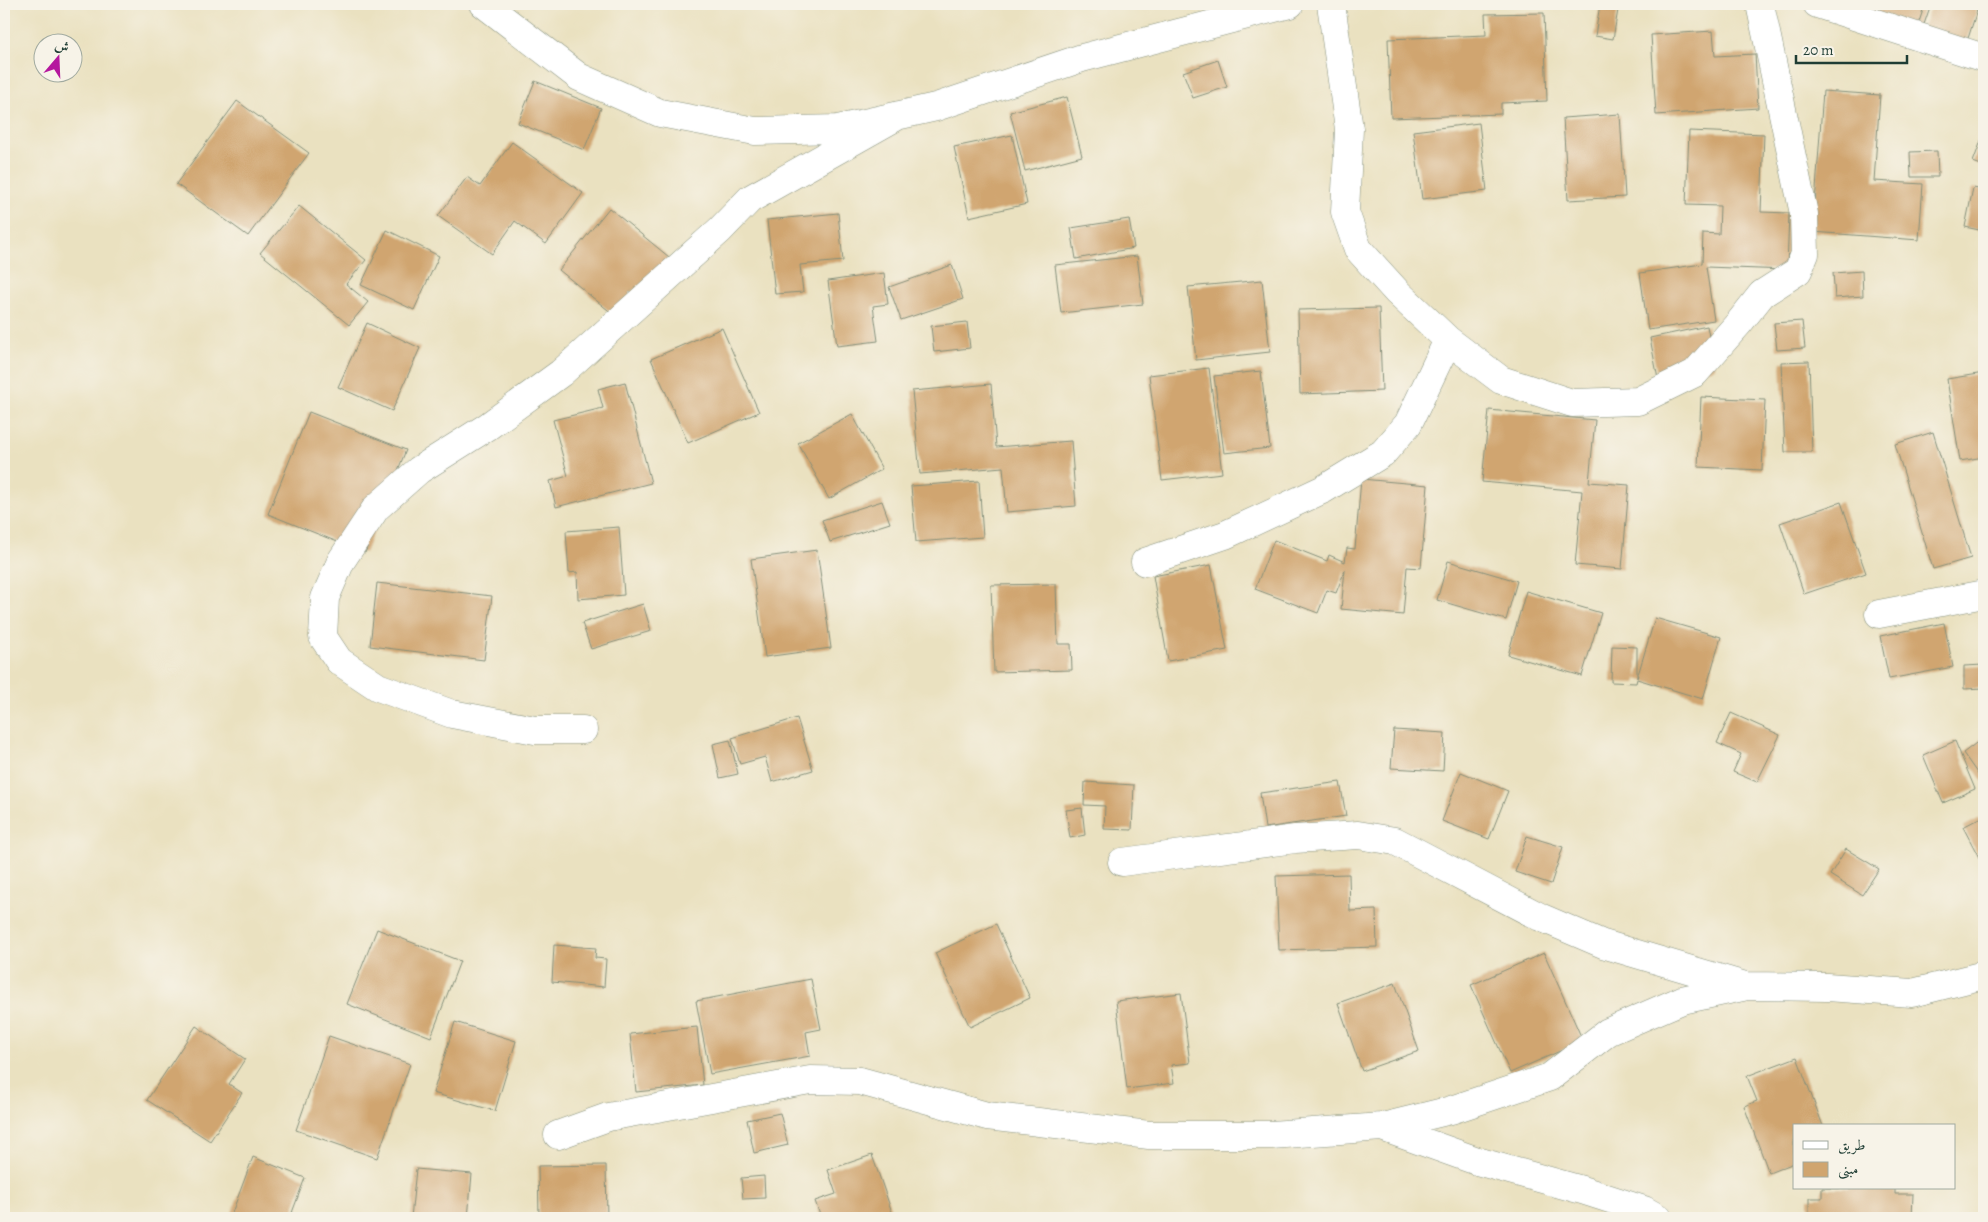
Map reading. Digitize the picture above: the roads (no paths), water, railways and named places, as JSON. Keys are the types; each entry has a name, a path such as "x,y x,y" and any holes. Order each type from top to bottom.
{"street":[{"path":"484,4 580,76 660,113 755,131 838,129 936,107 1082,58 1290,4"},
{"path":"1331,4 1349,129 1344,212 1358,250 1397,292 1448,340 1501,380 1572,403 1638,400 1695,373 1762,294 1798,271 1806,254 1804,214 1760,4"},
{"path":"1817,4 1984,58"},
{"path":"583,730 535,730 452,714 378,687 339,661 323,637 325,598 341,561 376,508 419,470 487,427 561,373 720,230 750,199 899,115"},
{"path":"1145,562 1225,535 1324,489 1383,453 1408,424 1448,340"},
{"path":"1879,614 1984,594"},
{"path":"1122,862 1295,839 1358,835 1395,840 1540,917 1603,944 1746,986"},
{"path":"558,1135 608,1117 743,1094 810,1080 860,1081 986,1116 1149,1135 1271,1135 1382,1127 1451,1110 1550,1077 1608,1032 1682,1000 1746,986 1827,987 1912,993 1984,975"},
{"path":"1382,1127 1477,1162 1582,1190 1644,1210 1658,1218"}]}
